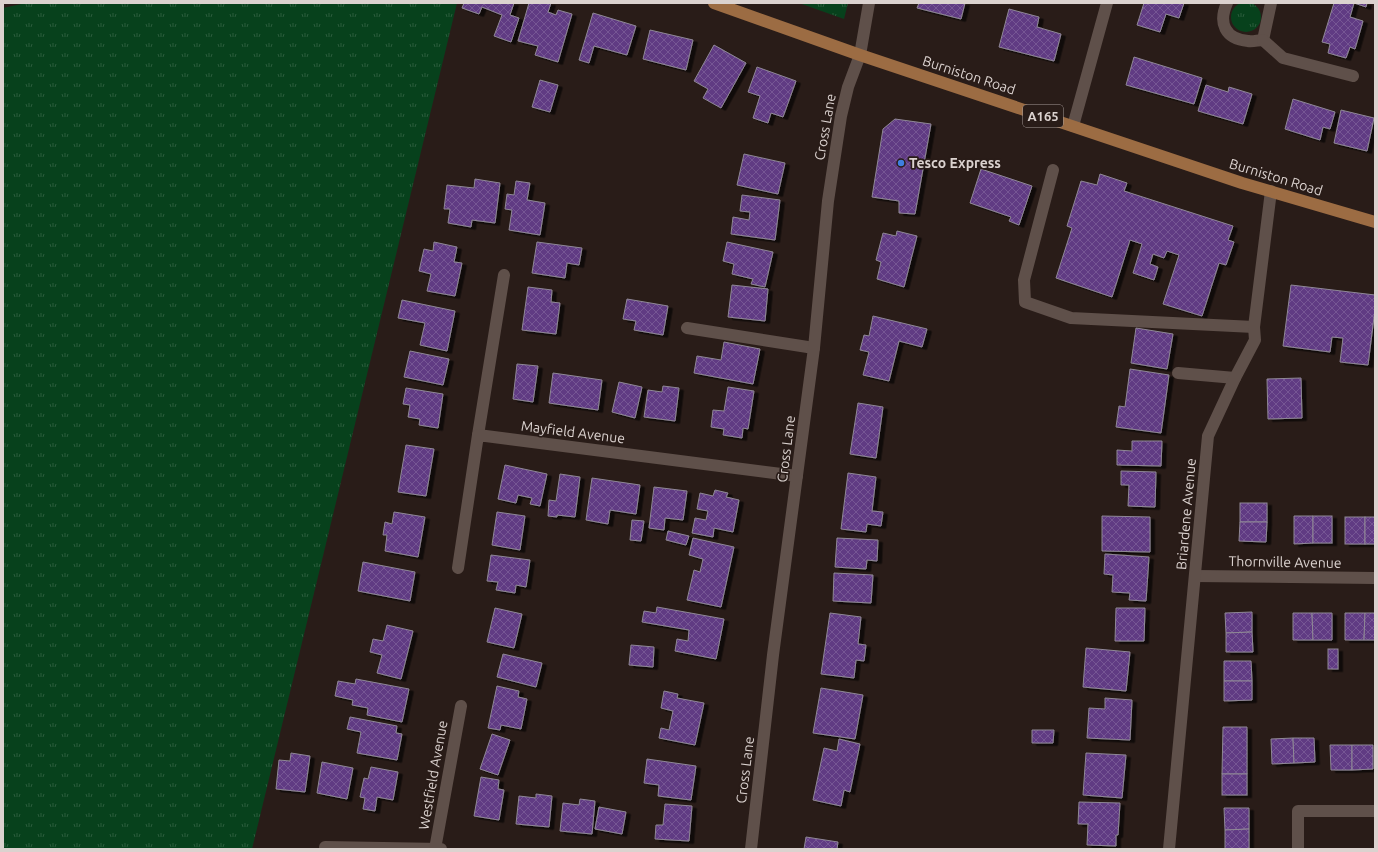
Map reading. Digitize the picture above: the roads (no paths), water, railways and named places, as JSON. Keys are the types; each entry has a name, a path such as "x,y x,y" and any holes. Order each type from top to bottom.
{"main road":[{"name":"Burniston Road","path":"714,3 860,55 1242,183 1375,222"}],"street":[{"name":"Cross Lane","path":"751,849 774,655 814,348 828,201 841,116 848,87 860,55 869,3"},
{"path":"1072,126 1107,3"},
{"path":"1227,3 1224,10 1223,21 1226,30 1233,38 1248,41 1263,40 1283,58 1353,76"},
{"path":"1263,40 1271,3"},
{"path":"1053,170 1024,280 1025,302 1071,318 1254,327"},
{"name":"Briardene Avenue","path":"1169,849 1208,436 1235,378 1255,340 1254,327 1271,192"},
{"path":"458,568 504,275"},
{"path":"687,328 814,348"},
{"path":"1178,373 1235,378"},
{"name":"Mayfield Avenue","path":"478,435 797,476"},
{"name":"Thornville Avenue","path":"1195,576 1375,578"},
{"name":"Westfield Avenue","path":"325,847 437,849 461,706"},
{"path":"1298,849 1298,811 1375,811"}],"place":[{"name":"Tesco Express","path":"901,163"}]}
